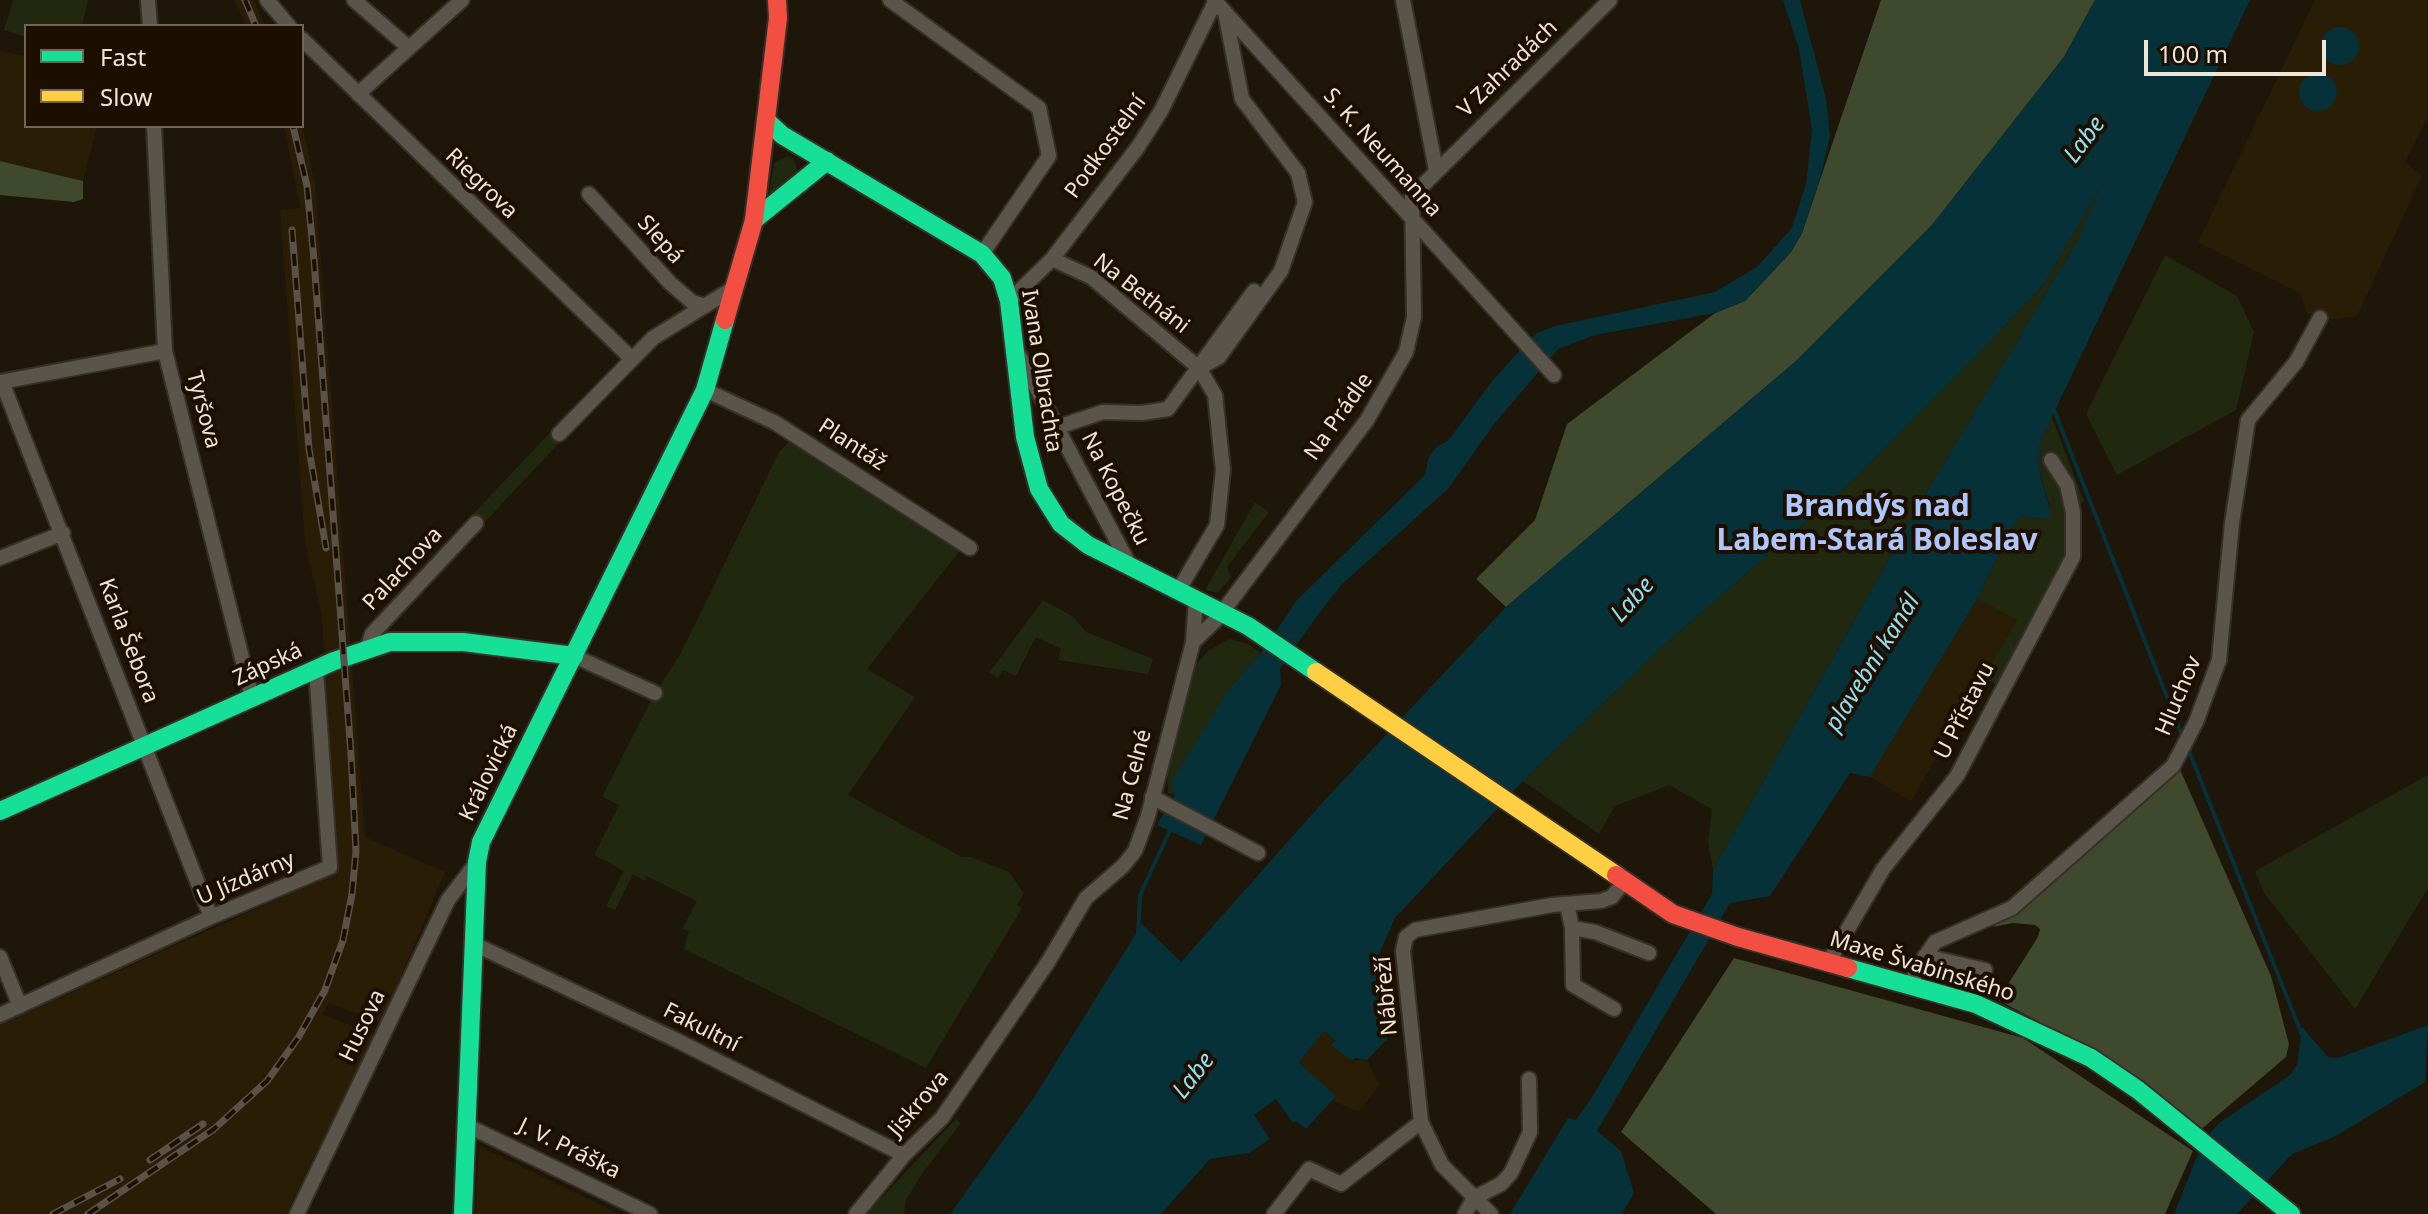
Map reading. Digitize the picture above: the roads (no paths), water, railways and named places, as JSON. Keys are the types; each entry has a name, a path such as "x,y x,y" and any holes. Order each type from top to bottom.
{"main road":[{"path":"767,121 777,0"},
{"name":"Ivana Olbrachta","path":"767,121 782,135 982,254 1002,278 1009,301 1025,437 1048,508 1088,545 1221,610 1260,634 1555,836"},
{"name":"Královická","path":"463,1214 477,862 486,832 705,390 754,220 767,121"},
{"path":"754,220 827,161"},
{"name":"Zápská","path":"0,811 367,649 416,640 483,643 574,656"},
{"name":"Maxe Švabinského","path":"1555,836 1682,918 1976,1004 2044,1033 2121,1078 2291,1214"}],"street":[{"path":"148,0 150,24"},
{"path":"267,0 287,24"},
{"path":"354,0 408,47"},
{"path":"358,94 462,0"},
{"path":"890,0 1039,108 1049,156 982,254"},
{"path":"1403,0 1436,170"},
{"name":"V Zahradách","path":"1411,219 1412,196 1610,0"},
{"path":"1199,368 1219,357 1281,271 1305,202 1298,173 1242,99 1218,5"},
{"name":"S. K. Neumanna","path":"1218,5 1554,375"},
{"name":"Podkostelní","path":"1009,301 1052,259 1161,111 1218,5"},
{"name":"Riegrova","path":"304,41 631,358"},
{"name":"Tyršova","path":"154,128 165,351 252,698"},
{"name":"Slepá","path":"589,194 692,302 705,306"},
{"name":"Na Prádle","path":"1193,642 1367,420 1406,352 1414,317 1411,219"},
{"name":"Na Betháni","path":"1052,259 1091,277 1199,368"},
{"path":"559,434 653,338 732,289"},
{"path":"1058,427 1103,412 1142,413 1168,409 1254,291"},
{"name":"Hluchov","path":"1912,985 1935,942 2012,908 2173,766 2194,726 2219,660 2232,523 2248,420 2296,362 2320,318"},
{"name":"Na Kopečku","path":"1015,348 1131,567"},
{"path":"1,382 165,351"},
{"path":"1178,591 1217,525 1223,470 1215,395 1199,368"},
{"name":"Karla Šebora","path":"1,382 63,533 211,917"},
{"name":"Plantáž","path":"705,390 774,422 970,548"},
{"name":"U Přístavu","path":"1828,963 1883,869 1957,776 2073,557 2073,512 2067,485 2051,460"},
{"name":"Palachova","path":"367,649 372,634 476,523"},
{"path":"0,558 63,533"},
{"name":"Na Celné","path":"1011,1019 1077,911 1094,889 1123,866 1135,851 1193,642 1196,599"},
{"path":"574,656 655,693"},
{"name":"U Jízdárny","path":"0,1015 211,917 330,867 316,669"},
{"path":"1152,797 1258,853"},
{"name":"Husova","path":"297,1214 448,900 477,862"},
{"name":"Nábřeží","path":"1491,1214 1442,1165 1421,1122 1403,951 1406,937 1415,930 1608,899 1624,882"},
{"path":"1567,904 1572,928 1573,985 1614,1009"},
{"path":"1572,928 1595,932 1649,953"},
{"name":"Fakultní","path":"476,945 672,1038 904,1155"},
{"path":"1925,956 1985,970"},
{"path":"0,957 20,1006"},
{"name":"Jiskrova","path":"856,1214 904,1155 942,1118 1011,1019"},
{"path":"1465,1214 1474,1198 1501,1184 1511,1173 1530,1132 1529,1079"},
{"path":"1274,1214 1309,1169 1341,1184 1421,1122"},
{"name":"J. V. Práška","path":"468,1126 650,1214"}],"water":[{"path":"1783,0 1800,0 1826,99 1830,136 1802,233 1791,252 1745,301 1715,313 1595,335 1558,349 1494,424 1448,489 1340,586 1314,620 1280,669 1281,685 1201,845 1157,825 1175,795 1172,781 1230,688 1261,653 1297,600 1425,475 1428,459 1436,447 1448,441 1492,381 1535,334 1555,326 1715,292 1757,267 1792,228 1806,184 1812,130 1799,49"},
{"path":"2095,0 2250,0 2040,442 2038,466 2051,514 2045,519 2021,516 2014,524 1977,599 1870,777 1850,773 1770,896 1730,903 1597,1131 1621,1151 1634,1193 1622,1214 1510,1214 1568,1118 1576,1120 1591,1099 1712,894 1713,870 1934,480 2078,240 2103,181 2045,283 1978,354 1850,483 1656,652 1523,781 1395,918 1379,954 1388,1038 1367,1060 1355,1058 1352,1061 1331,1045 1335,1040 1324,1031 1299,1063 1336,1096 1306,1129 1296,1121 1293,1123 1276,1099 1254,1115 1270,1139 1249,1153 1210,1159 1161,1214 950,1214 1033,1099 1142,924 1181,962 1323,802 1506,607 1795,362 1932,225 2064,57"},
{"path":"2340,27 2353,33 2359,46 2353,59 2340,65 2327,59 2321,46 2327,33"},
{"path":"2318,73 2331,79 2337,92 2331,105 2318,111 2305,105 2299,92 2305,79"},
{"path":"2428,1025 2425,1082 2336,1136 2292,1154 2237,1214 2174,1214 2203,1141 2219,1123 2290,1075 2297,1065 2302,1027 2328,1057 2338,1058"}],"waterway":[{"path":"2053,407 2183,738"},
{"path":"2187,746 2302,1035"},
{"path":"1138,936 1140,895 1171,828"}],"railway":[{"path":"245,0 255,24"},
{"path":"88,1214 214,1129 267,1081 298,1038 325,990 343,940 352,894 356,851 351,754 314,260 307,186 293,128"},
{"path":"292,230 309,449 326,548"},
{"path":"150,1160 203,1124"},
{"path":"53,1214 120,1179"}],"district":[{"name":"Brandýs nad Labem-Stará Boleslav","path":"1877,524"}],"water label":[{"name":"Labe","path":"2085,140"},
{"name":"Labe","path":"1633,600"},
{"name":"plavební kanál","path":"1873,663"},
{"name":"Labe","path":"1194,1076"}]}
